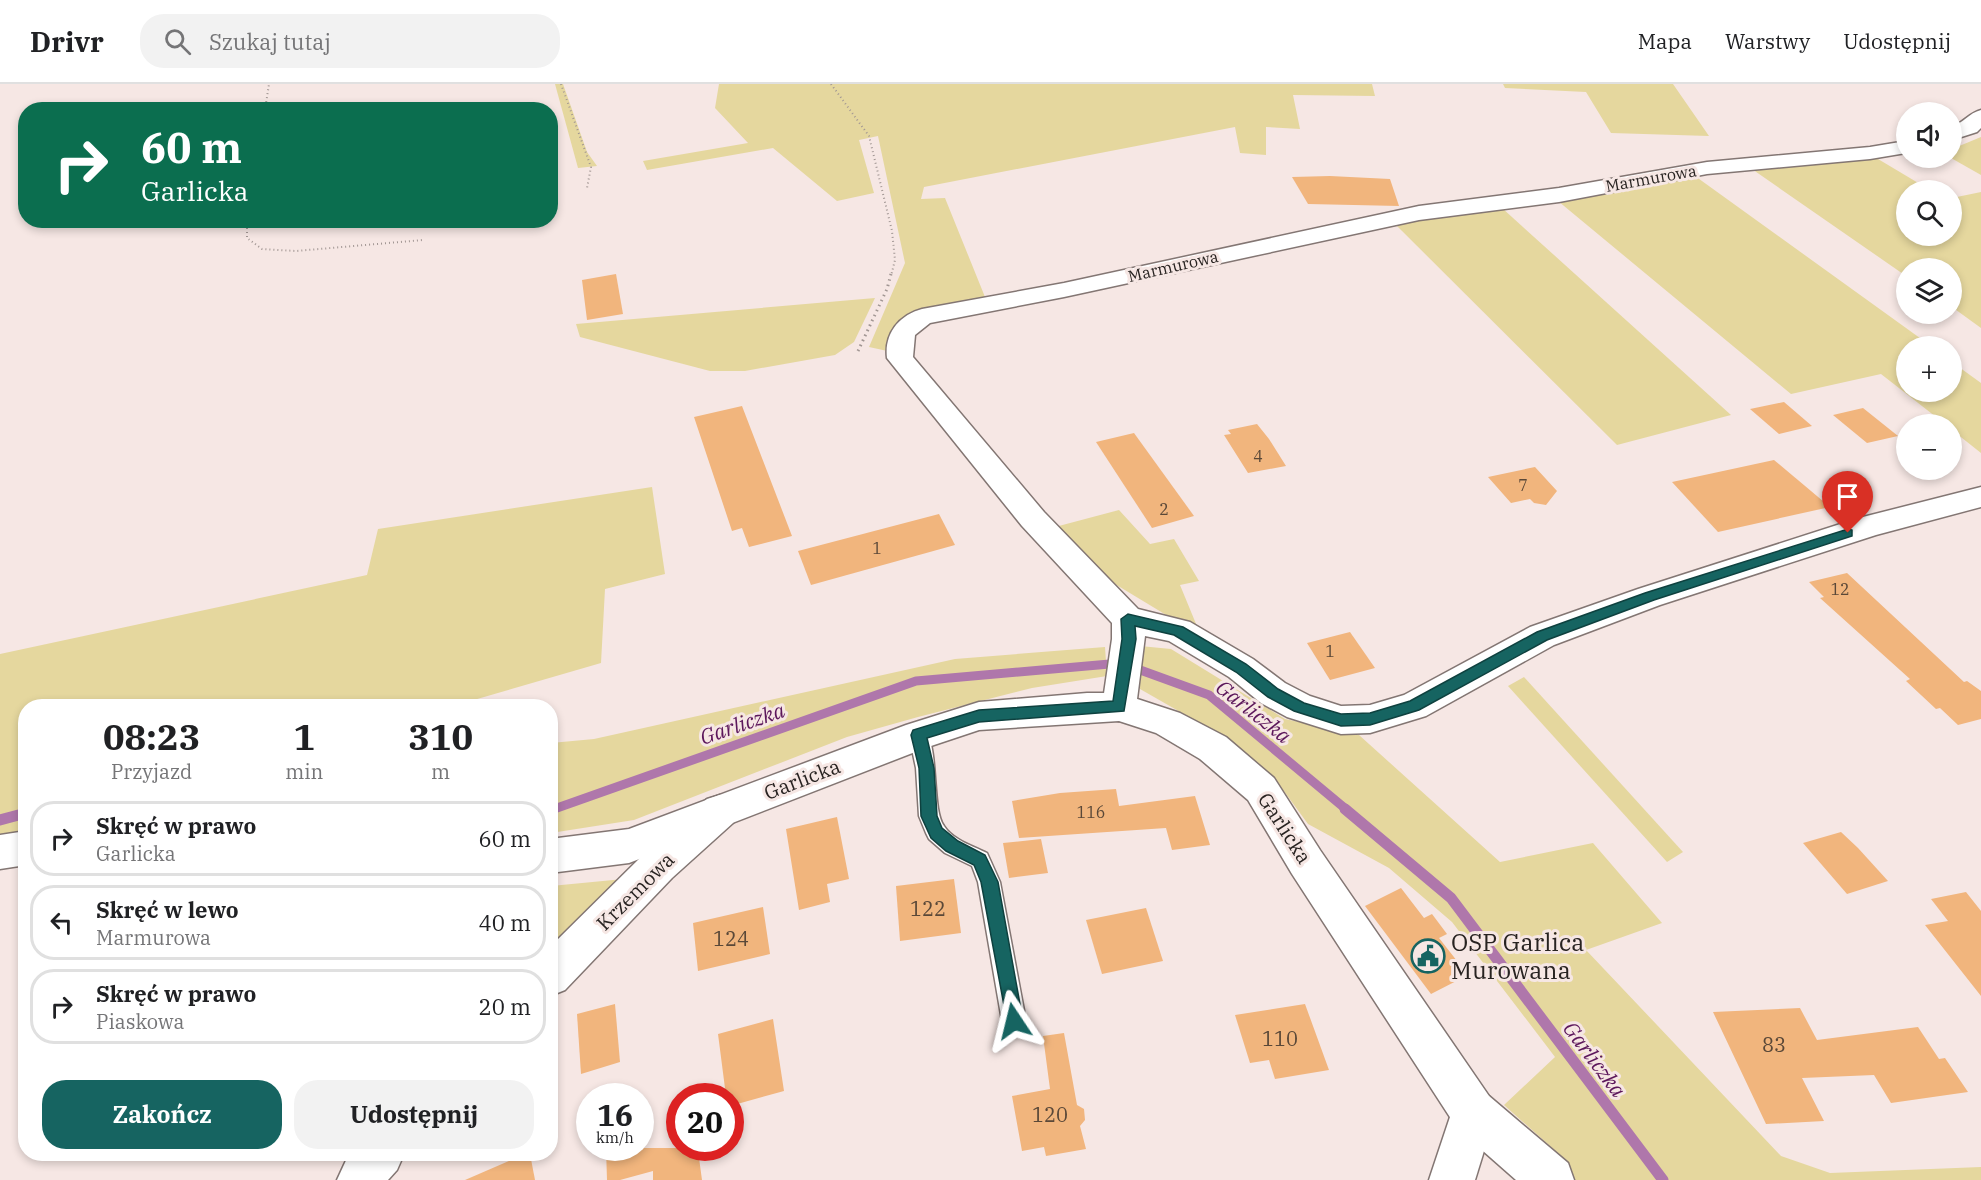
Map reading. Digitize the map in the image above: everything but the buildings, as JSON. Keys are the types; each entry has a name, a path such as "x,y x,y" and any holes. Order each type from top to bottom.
{"street":[{"path":"1962,131 1970,128 1981,116"},
{"name":"Marmurowa","path":"1128,629 1033,519 900,358 897,342 903,330 922,317 1064,290 1419,213 1559,195 1707,168 1896,149"},
{"path":"1122,695 1128,629 1178,631 1241,668 1273,693 1299,707 1341,720 1370,719 1414,706 1542,636 1649,597 1870,526 1981,497"},
{"name":"Garlicka","path":"558,855 629,846 919,735 979,716 1087,707 1122,695 1213,748 1261,789 1306,862 1473,1112 1551,1180"},
{"name":"Krzemowa","path":"558,968 658,866 722,810"},
{"path":"0,852 18,849"},
{"path":"1452,1180 1473,1112"}],"lane":[{"path":"919,735 926,768 929,816 936,833 952,846 980,860 989,882 1014,1021"}],"path":[{"path":"266,102 269,84"},
{"path":"561,84 591,167 587,188"},
{"path":"831,84 869,136 892,231 895,260 887,288 858,351"},
{"path":"247,228 247,238 262,249 296,251 423,240"}],"shaded area":[{"path":"555,84 563,84 587,152 597,166 578,168"},
{"path":"719,84 1372,84 1375,96 1293,95 1300,129 1266,127 1266,155 1240,153 1235,127 924,187 921,199 945,198 985,297 930,309 892,352 869,347 905,263 878,136 859,140 874,193 837,201 773,148 647,170 643,161 748,143 715,108"},
{"path":"1503,84 1673,84 1709,136 1611,133 1586,92 1505,88"},
{"path":"1981,137 1981,175 1962,164 1962,145"},
{"path":"1873,156 1913,180 1896,180 1896,246 1962,246 1962,196 1981,192 1981,328 1962,314 1962,258 1896,258 1896,269 1749,167"},
{"path":"1695,176 1896,321 1896,324 1900,324 1917,336 1896,336 1896,386 1881,374 1791,394 1558,201"},
{"path":"1502,208 1731,415 1617,445 1394,223"},
{"path":"875,298 854,342 835,355 745,371 710,371 580,337 576,324"},
{"path":"1962,369 1981,383 1981,453 1962,438 1962,414 1932,414 1917,402 1962,402"},
{"path":"652,487 665,574 605,589 601,663 477,699 18,699 18,835 0,838 0,654 367,575 378,529"},
{"path":"1119,510 1150,544 1174,539 1199,581 1180,585 1201,636 1100,575 1055,527"},
{"path":"1140,646 1171,649 1285,719 1359,735 1500,862 1593,843 1662,923 1586,950 1781,1156 1830,1173 1981,1167 1981,1180 1520,1180 1569,1163 1504,1105 1555,1057 1452,922 1389,868 1308,824 1275,779 1203,725 1140,689"},
{"path":"1105,647 1107,676 1032,688 847,737 634,820 558,832 558,742 594,739 955,659"},
{"path":"1524,677 1683,852 1667,862 1508,686"},
{"path":"634,878 558,950 558,885"}],"waterway":[{"name":"Garliczka","path":"558,808 916,681 1121,663 1209,695 1347,810"},
{"name":"Garliczka","path":"1345,809 1451,898 1663,1180"},
{"name":"Garliczka","path":"0,820 18,815"}],"place":[{"name":"OSP Garlica Murowana","path":"1428,956"}],"route":[{"path":"1014,1021 989,882 980,860 952,846 936,833 929,816 926,768 919,735 979,716 1087,707 1119,707 1129,639 1128,619 1178,631 1241,668 1273,693 1299,707 1341,720 1370,719 1414,706 1542,636 1649,597 1848,533"}]}
